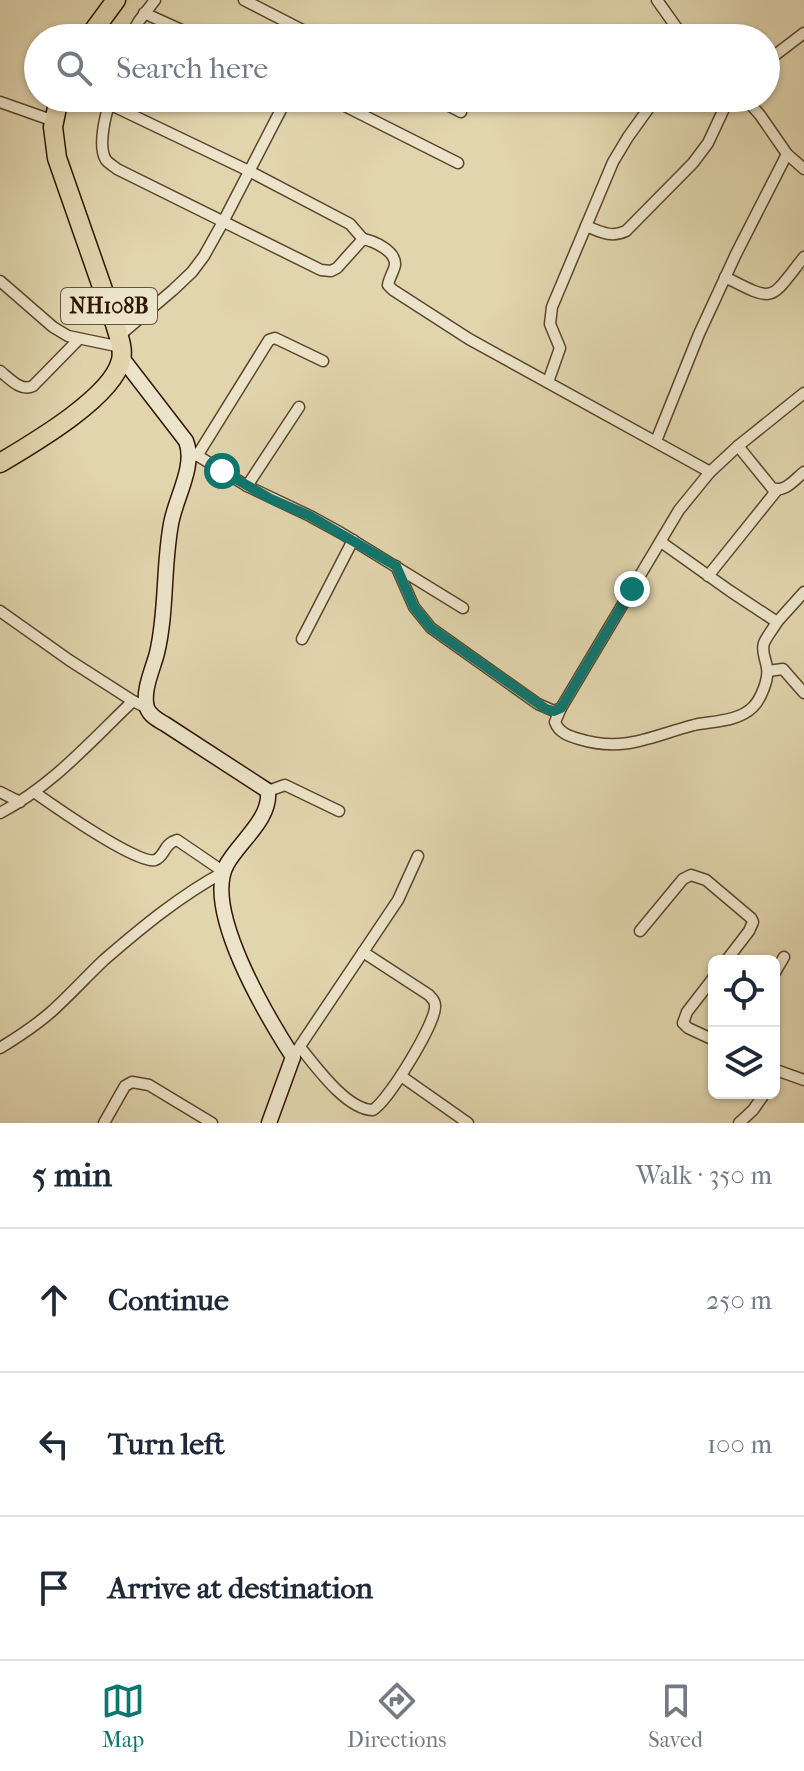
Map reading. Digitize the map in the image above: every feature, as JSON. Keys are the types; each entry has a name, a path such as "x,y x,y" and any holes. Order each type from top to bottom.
{"highway":[{"path":"98,24 116,0"},
{"name":"NH108B","path":"0,463 94,399 116,373 121,347 63,180 54,141 56,112"}],"street":[{"path":"137,24 155,0"},
{"path":"244,0 290,24"},
{"path":"657,0 674,24"},
{"path":"144,13 168,24"},
{"path":"780,51 804,33"},
{"path":"0,102 24,110"},
{"path":"28,112 54,121"},
{"path":"106,112 103,138 106,160 117,169 223,222 321,270 337,268 363,239"},
{"path":"132,112 350,224 363,239 371,240 393,258 395,265 388,285 393,290 451,329 710,472"},
{"path":"121,347 204,256 280,112"},
{"path":"357,112 458,163"},
{"path":"548,382 560,348 550,324 550,315 613,162 646,112"},
{"path":"586,226 608,235 626,231 693,163 708,143 722,112"},
{"path":"757,112 787,154 804,169"},
{"path":"656,441 725,277 787,154"},
{"path":"725,277 757,294 767,295 781,286 804,257"},
{"path":"0,281 53,327 68,336 121,347 194,453 247,486 353,540 463,608"},
{"path":"147,708 147,688 158,650 170,526 175,503 194,453 269,340 275,338 323,361"},
{"path":"0,371 29,389 79,339"},
{"path":"804,393 710,472 679,510 561,708 556,726 567,735 612,746 734,718 747,712 761,694 768,671 764,642 804,592"},
{"path":"247,486 299,407"},
{"path":"738,446 767,484 777,490 783,489 804,472"},
{"path":"708,576 777,490"},
{"path":"302,639 353,540"},
{"path":"661,542 777,622"},
{"path":"396,566 414,607 431,628 538,704 554,711 561,708"},
{"path":"1,614 268,791"},
{"path":"768,671 783,669 804,693"},
{"path":"0,813 51,779 133,701"},
{"path":"268,791 285,785 339,811"},
{"path":"268,791 268,808 226,866 221,882 229,929 242,966 272,1024 296,1052 341,1093 360,1109 373,1110 380,1106 401,1076 435,1008 429,995 363,952"},
{"path":"0,792 20,802"},
{"path":"34,792 116,845 147,860 158,859 166,846 177,840 224,872"},
{"path":"269,1123 296,1052 398,900 418,856"},
{"path":"0,1048 44,1017 141,929 197,887 224,872"},
{"path":"640,931 683,879 691,875 700,877 753,922 731,955"},
{"path":"780,964 784,957"},
{"path":"708,985 687,1012 683,1023 708,1037"},
{"path":"780,1074 804,1080"},
{"path":"401,1076 468,1123"},
{"path":"104,1123 125,1086 132,1082 149,1085 212,1123"},
{"path":"739,1123 761,1099"}],"route":[{"path":"222,471 271,499 310,516 396,566 414,607 431,628 546,709 554,711 561,708 632,589"}]}
